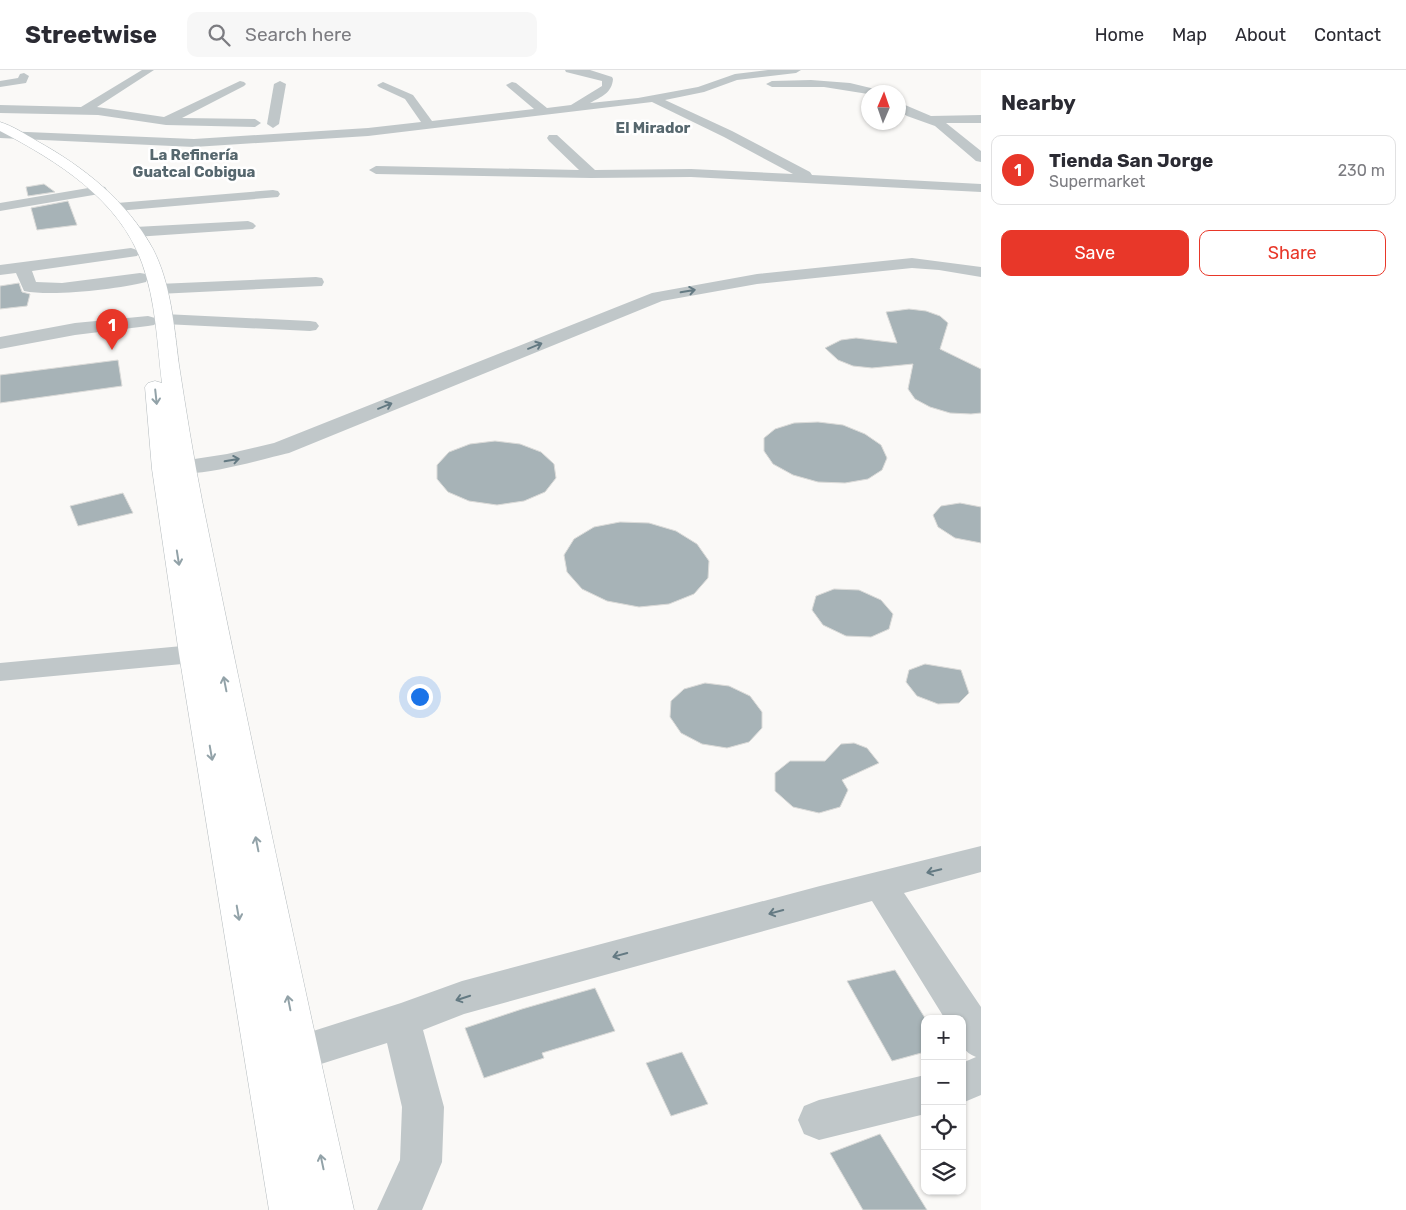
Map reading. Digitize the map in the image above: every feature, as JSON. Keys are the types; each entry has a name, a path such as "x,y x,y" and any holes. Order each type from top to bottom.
{"main road":[{"path":"9,133 103,196 107,208 141,263 156,320 299,1053 332,1210"},
{"path":"156,320 163,470 291,1210"}],"street":[{"path":"9,133 86,110 149,70"},
{"path":"568,109 602,92 609,83 608,79 603,76 570,70"},
{"path":"713,86 734,73 796,70"},
{"path":"0,84 18,83 22,81 24,76"},
{"path":"9,133 202,143 368,132 407,126 655,99 713,86 816,83 861,88"},
{"path":"166,121 240,84"},
{"path":"273,124 280,84"},
{"path":"383,85 408,97 428,124"},
{"path":"512,85 545,112"},
{"path":"655,99 728,134 810,178"},
{"path":"86,110 109,111 166,121 407,126"},
{"path":"906,110 933,119 945,126 981,158"},
{"path":"933,119 981,119"},
{"path":"553,138 591,174"},
{"path":"376,170 591,174 691,173 981,188"},
{"path":"0,207 141,193 198,193"},
{"path":"103,196 273,194"},
{"path":"24,267 24,275 30,287 62,288 248,226"},
{"path":"0,270 24,267 141,263 316,282"},
{"path":"184,467 228,461 281,448 658,297 757,279 912,263 939,265 981,272"},
{"path":"0,343 75,329 156,320 310,326"},
{"path":"0,672 194,654"},
{"path":"299,1053 401,1021 462,998 981,859"},
{"path":"880,885 981,1041"},
{"path":"399,1210 421,1162 423,1107 401,1021"},
{"path":"966,1082 981,1074"},
{"path":"819,1120 921,1095"}],"building":[{"path":"44,184 55,192 28,196 26,187"},
{"path":"68,201 77,225 37,230 31,208"},
{"path":"19,283 22,292 30,294 27,306 0,309 0,286"},
{"path":"909,309 926,311 940,316 948,323 940,349 981,369 981,413 950,413 930,407 915,399 908,389 913,364 872,368 853,366 838,360 825,348 841,340 856,338 897,343 886,312"},
{"path":"118,360 122,386 0,403 0,375"},
{"path":"818,422 843,425 865,434 881,445 887,458 882,470 868,479 845,483 818,482 793,475 773,464 764,451 764,438 775,429 794,423"},
{"path":"495,441 520,444 541,452 554,464 556,478 545,492 524,501 497,505 469,501 448,492 437,479 437,465 449,452 470,444"},
{"path":"123,493 133,513 78,526 70,506"},
{"path":"960,503 981,507 981,543 955,538 938,527 933,515 941,506"},
{"path":"620,522 649,523 676,531 697,544 709,561 708,578 694,594 669,604 639,607 607,601 582,589 567,572 564,555 574,539 594,527"},
{"path":"834,589 859,590 881,600 893,614 889,629 871,637 846,636 823,625 812,610 816,596"},
{"path":"925,664 961,670 969,693 959,703 938,704 917,696 906,682 909,670"},
{"path":"705,683 729,686 750,696 762,712 762,728 749,742 727,748 702,744 681,733 670,717 671,701 684,689"},
{"path":"854,743 867,748 879,763 842,780 848,790 840,807 819,813 793,807 775,791 775,773 790,761 825,761 841,744"},
{"path":"895,970 923,1015 921,1015 921,1053 892,1061 847,981"},
{"path":"595,988 615,1031 542,1053 544,1058 484,1078 465,1028"},
{"path":"682,1052 708,1104 671,1116 646,1063"},
{"path":"880,1134 927,1210 863,1210 830,1153"}],"place":[{"name":"Tienda San Jorge","path":"112,350"}],"district":[{"name":"El Mirador","path":"653,128"},
{"name":"La Refinería Guatcal Cobigua","path":"194,164"}]}
